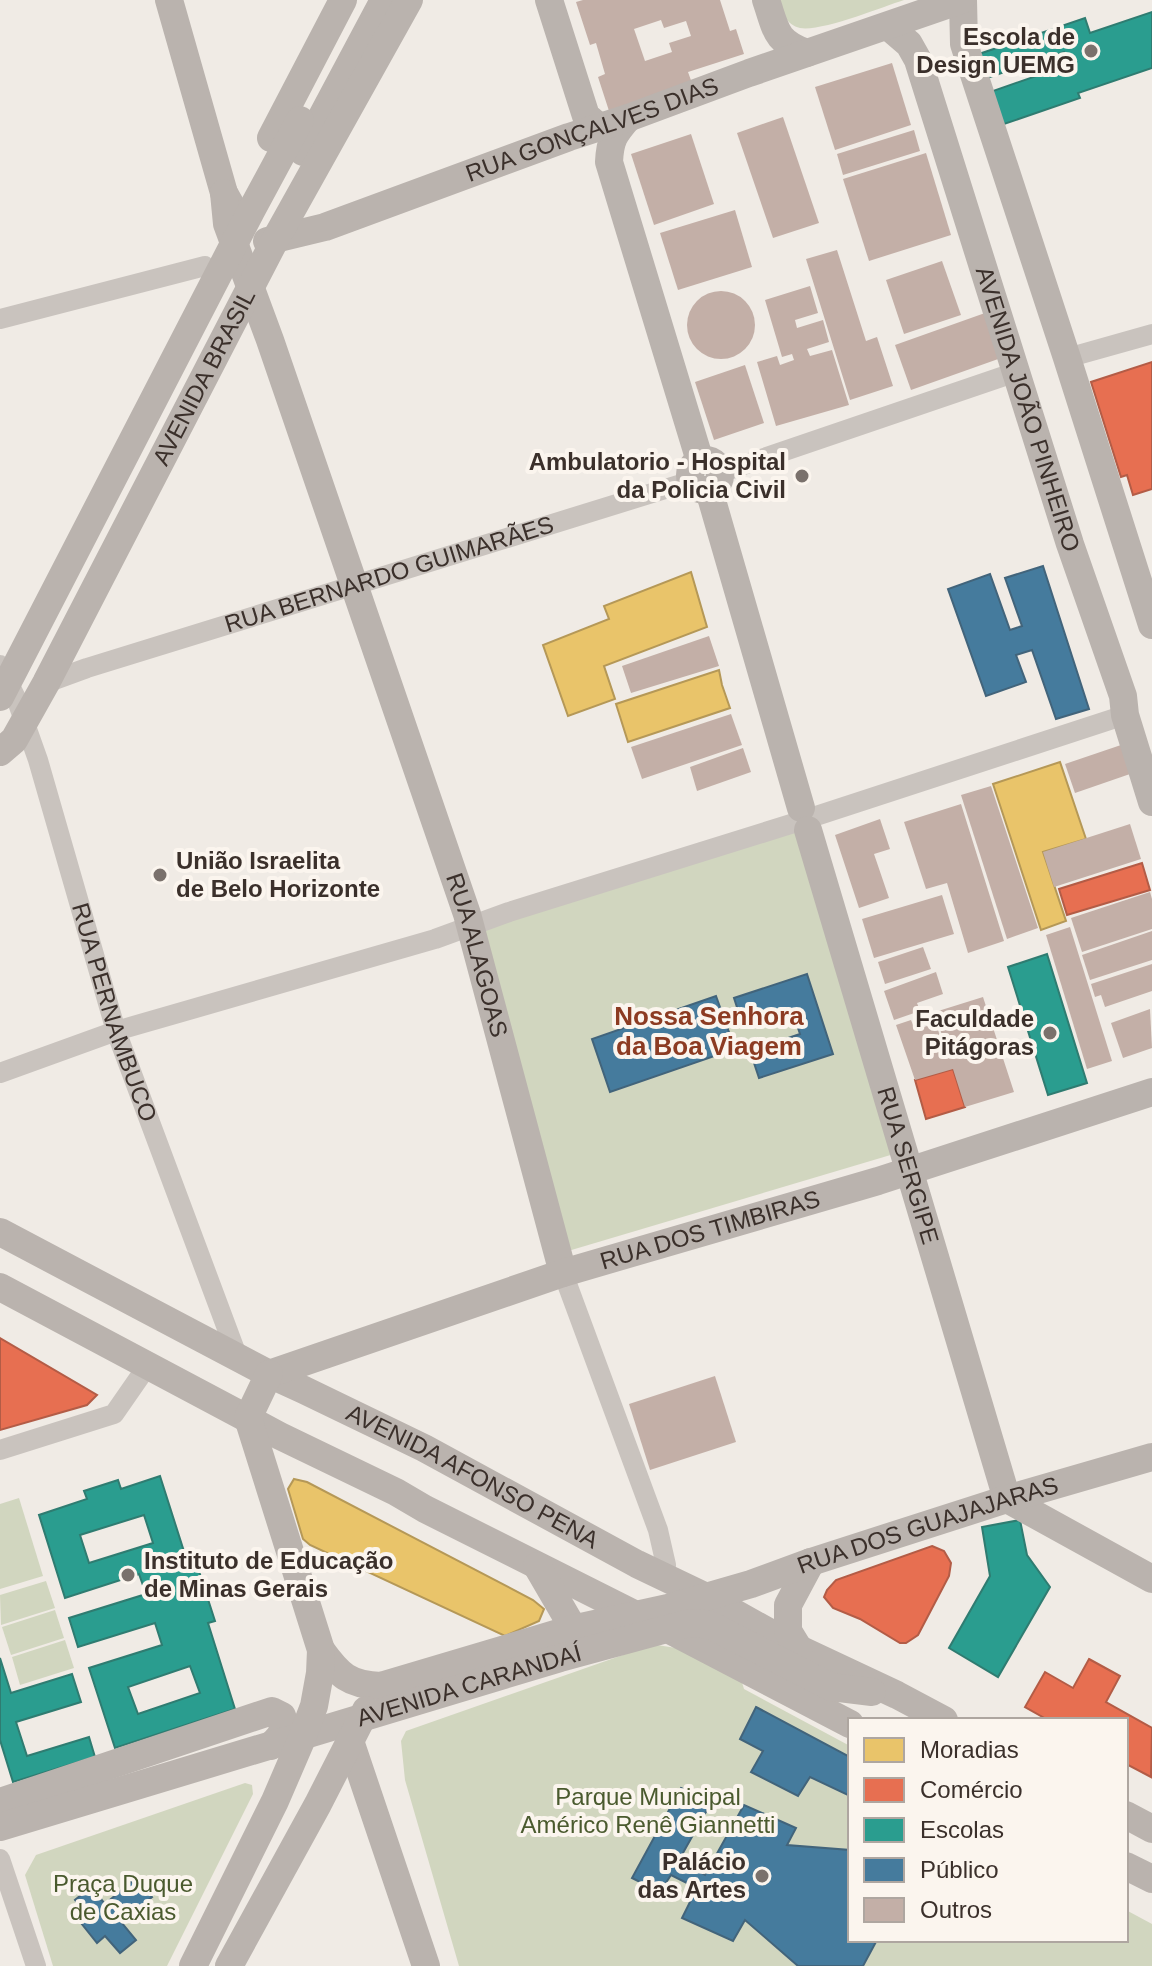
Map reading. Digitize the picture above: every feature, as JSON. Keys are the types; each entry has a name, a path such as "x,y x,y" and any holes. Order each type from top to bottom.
{"street":[{"name":"RUA ALAGOAS","path":"169,0 245,235 270,340 471,926 563,1273 658,1530 666,1565 663,1576"},
{"name":"AVENIDA BRASIL","path":"9,711 46,683 229,330 245,235 343,0"},
{"name":"AVENIDA BRASIL","path":"9,711 365,0"},
{"name":"AVENIDA BRASIL","path":"245,235 384,0"},
{"name":"AVENIDA BRASIL","path":"9,711 205,266 245,235 409,0"},
{"path":"549,0 586,116 599,127"},
{"path":"766,0 777,34 790,48 807,53"},
{"name":"RUA GONÇALVES DIAS","path":"245,235 325,227 569,137 962,0"},
{"path":"962,0 964,44 1152,625"},
{"name":"AVENIDA JOÃO PINHEIRO","path":"888,26 909,44 918,60 1070,544 1123,696 1125,715 1152,802"},
{"path":"609,162 615,134 628,118"},
{"path":"569,137 589,143 609,162"},
{"name":"RUA SERGIPE","path":"609,162 705,476 1007,1499"},
{"path":"0,319 205,266"},
{"path":"229,330 247,331 270,340"},
{"path":"1067,358 1152,334"},
{"name":"RUA BERNARDO GUIMARÃES","path":"46,683 705,476 1016,372"},
{"path":"65,645 87,668"},
{"name":"RUA PERNAMBUCO","path":"9,711 116,1031 238,1358"},
{"path":"0,1073 116,1031 435,939 1125,715"},
{"name":"RUA DOS TIMBIRAS","path":"269,1374 563,1273 910,1171 1152,1092"},
{"name":"AVENIDA AFONSO PENA","path":"0,1232 269,1374 424,1448 799,1649 940,1718"},
{"name":"AVENIDA AFONSO PENA","path":"0,1287 248,1418 848,1723"},
{"path":"0,1450 114,1414 148,1365"},
{"path":"193,1966 275,1801 314,1706 320,1673 321,1650 248,1418 269,1374"},
{"name":"RUA DOS GUAJAJARAS","path":"706,1597 1007,1499 1152,1457"},
{"path":"1007,1499 1152,1579"},
{"path":"799,1649 788,1631 788,1605 811,1562"},
{"path":"536,1565 572,1629 570,1645 560,1658"},
{"path":"636,1615 663,1576"},
{"name":"AVENIDA CARANDAÍ","path":"381,1686 572,1629 706,1597"},
{"name":"AVENIDA CARANDAÍ","path":"2,1817 272,1711 282,1716 285,1725 271,1746 302,1737 355,1729 560,1658 685,1624 712,1626 831,1687 897,1695"},
{"path":"229,1966 381,1686 350,1681 340,1674 321,1650"},
{"path":"355,1729 376,1816 426,1966"},
{"path":"318,1804 335,1799 357,1801 376,1816"},
{"path":"1128,1816 1152,1829"},
{"path":"0,1859 36,1966"},
{"path":"1128,1867 1152,1879"}],"green space":[{"path":"776,0 904,0 836,23 800,28 788,21"},
{"path":"797,828 904,1151 558,1254 469,939 488,923"},
{"path":"19,1498 43,1576 0,1589 0,1504"},
{"path":"46,1581 55,1608 1,1625 0,1595"},
{"path":"55,1610 64,1638 11,1655 2,1627"},
{"path":"65,1640 74,1668 20,1685 12,1657"},
{"name":"Parque Municipal Américo Renê Giannetti","path":"657,1645 689,1650 740,1676 744,1689 848,1745 848,1942 1128,1942 1128,1911 1152,1924 1152,1966 459,1966 405,1780 401,1741 406,1731"},
{"name":"Praça Duque de Caxias","path":"245,1783 252,1785 253,1794 167,1966 53,1966 25,1875 36,1855"}],"building: Moradias":[{"path":"691,572 707,627 604,666 615,699 568,716 543,645 609,619 604,606"},
{"path":"719,670 730,708 628,742 616,704"},
{"path":"1060,762 1086,839 1043,852 1066,921 1041,930 993,784"},
{"path":"294,1479 307,1482 533,1600 544,1609 539,1621 505,1636 310,1545 303,1539 288,1489"}],"building: Comércio":[{"path":"1152,362 1152,489 1133,495 1127,475 1121,477 1091,382"},
{"path":"1142,863 1150,890 1067,915 1059,889"},
{"path":"953,1069 965,1107 926,1119 915,1080"},
{"path":"0,1338 97,1395 87,1405 0,1430"},
{"path":"932,1546 944,1551 951,1563 949,1576 918,1635 906,1643 900,1643 860,1619 833,1608 824,1597 836,1580"},
{"path":"1089,1659 1120,1676 1106,1702 1152,1728 1151,1777 1128,1765 1128,1718 1044,1718 1025,1707 1045,1672 1073,1688"}],"building: Escolas":[{"path":"1152,12 1152,68 1078,93 1080,98 1001,125 990,92 1068,65 1064,52 987,78 979,54 1085,18 1090,33"},
{"name":"Faculdade Pitágoras","path":"1047,954 1087,1083 1048,1095 1008,967"},
{"path":"160,1476 188,1564 196,1562 215,1621 208,1623 235,1709 115,1748 89,1668 162,1645 155,1623 78,1647 69,1618 146,1594 139,1574 65,1598 39,1515 87,1499 84,1491 118,1480 121,1489","holes":["144,1515 153,1543 89,1563 80,1535","190,1666 200,1693 138,1714 128,1687"]},
{"path":"1020,1520 1027,1555 1050,1587 998,1677 949,1648 990,1576 982,1527"},
{"path":"0,1658 11,1693 72,1674 81,1702 16,1722 27,1756 89,1737 95,1757 13,1782 0,1740"}],"building: Público":[{"path":"1043,566 1089,709 1056,719 1032,650 1016,655 1026,682 986,696 948,589 990,574 1010,630 1022,626 1005,578"},
{"path":"807,974 833,1054 759,1078 750,1051 800,1034 792,1010 743,1026 734,998"},
{"path":"716,996 735,1049 610,1092 592,1039"},
{"name":"Palácio das Artes","path":"756,1707 848,1756 848,1795 810,1777 798,1796 751,1772 763,1751 740,1739"},
{"name":"Palácio das Artes","path":"681,1788 711,1803 679,1860 705,1875 744,1805 796,1828 787,1845 848,1850 848,1942 876,1942 863,1966 798,1966 745,1920 733,1941 682,1918 697,1888 671,1875 660,1892 632,1878"},
{"path":"136,1878 152,1897 121,1922 136,1940 120,1953 105,1936 97,1943 81,1923 89,1917 75,1900 91,1887 105,1904"}],"building: Outros":[{"path":"720,0 730,31 736,29 744,54 688,72 693,86 610,114 598,77 605,74 596,43 590,45 576,2","holes":["661,20 664,28 686,21 691,36 669,43 672,52 645,61 634,29"]},
{"path":"892,63 911,125 835,150 815,87"},
{"path":"783,117 819,223 773,238 737,133"},
{"path":"914,130 920,151 843,175 837,154"},
{"path":"691,134 714,204 654,225 631,154"},
{"path":"926,153 951,235 869,261 843,179"},
{"path":"735,210 752,267 678,290 660,233"},
{"path":"837,250 866,341 877,337 893,386 850,400 806,259"},
{"path":"942,261 961,315 904,334 886,280"},
{"path":"810,286 818,313 795,320 797,328 823,320 829,342 807,349 810,356 832,350 849,405 776,426 757,362 777,356 780,365 794,360 792,354 782,357 765,300"},
{"path":"728,291 749,306 755,325 753,338 745,349 728,359 714,359 697,349 689,338 687,318 697,301 708,293"},
{"path":"985,313 1001,358 911,390 895,345"},
{"path":"745,365 764,423 714,440 695,382"},
{"path":"709,636 719,666 631,693 622,666"},
{"path":"731,714 742,745 642,779 631,747"},
{"path":"1121,745 1130,774 1075,793 1065,764"},
{"path":"743,748 751,772 697,791 690,767"},
{"path":"991,786 1038,928 1007,939 961,795"},
{"path":"961,804 1004,941 968,953 947,883 926,889 904,822"},
{"path":"880,819 890,849 874,854 889,898 859,908 835,835"},
{"path":"1130,824 1141,859 1054,887 1043,852"},
{"path":"1150,892 1152,929 1082,952 1071,918"},
{"path":"942,895 954,934 874,958 862,919"},
{"path":"1070,927 1112,1061 1087,1069 1046,935"},
{"path":"1152,931 1152,960 1090,980 1082,955"},
{"path":"923,947 931,969 885,984 878,962"},
{"path":"1152,964 1152,991 1105,1007 1101,995 1095,997 1091,984"},
{"path":"936,972 943,994 917,1003 920,1011 894,1020 884,991"},
{"path":"983,997 1014,1092 965,1107 953,1069 915,1080 896,1025 911,1020 915,1030 936,1023 942,1043 935,1012"},
{"path":"1150,1009 1152,1048 1123,1058 1111,1023"},
{"path":"715,1376 736,1442 650,1470 629,1404"}],"place":[{"name":"Escola de Design UEMG","path":"1091,51"},
{"name":"Ambulatorio - Hospital da Policia Civil","path":"802,476"},
{"name":"União Israelita de Belo Horizonte","path":"160,875"},
{"name":"Faculdade Pitágoras","path":"1050,1033"},
{"name":"Instituto de Educação de Minas Gerais","path":"128,1575"},
{"name":"Palácio das Artes","path":"762,1876"}],"district":[{"name":"Nossa Senhora da Boa Viagem","path":"709,1031"}]}
